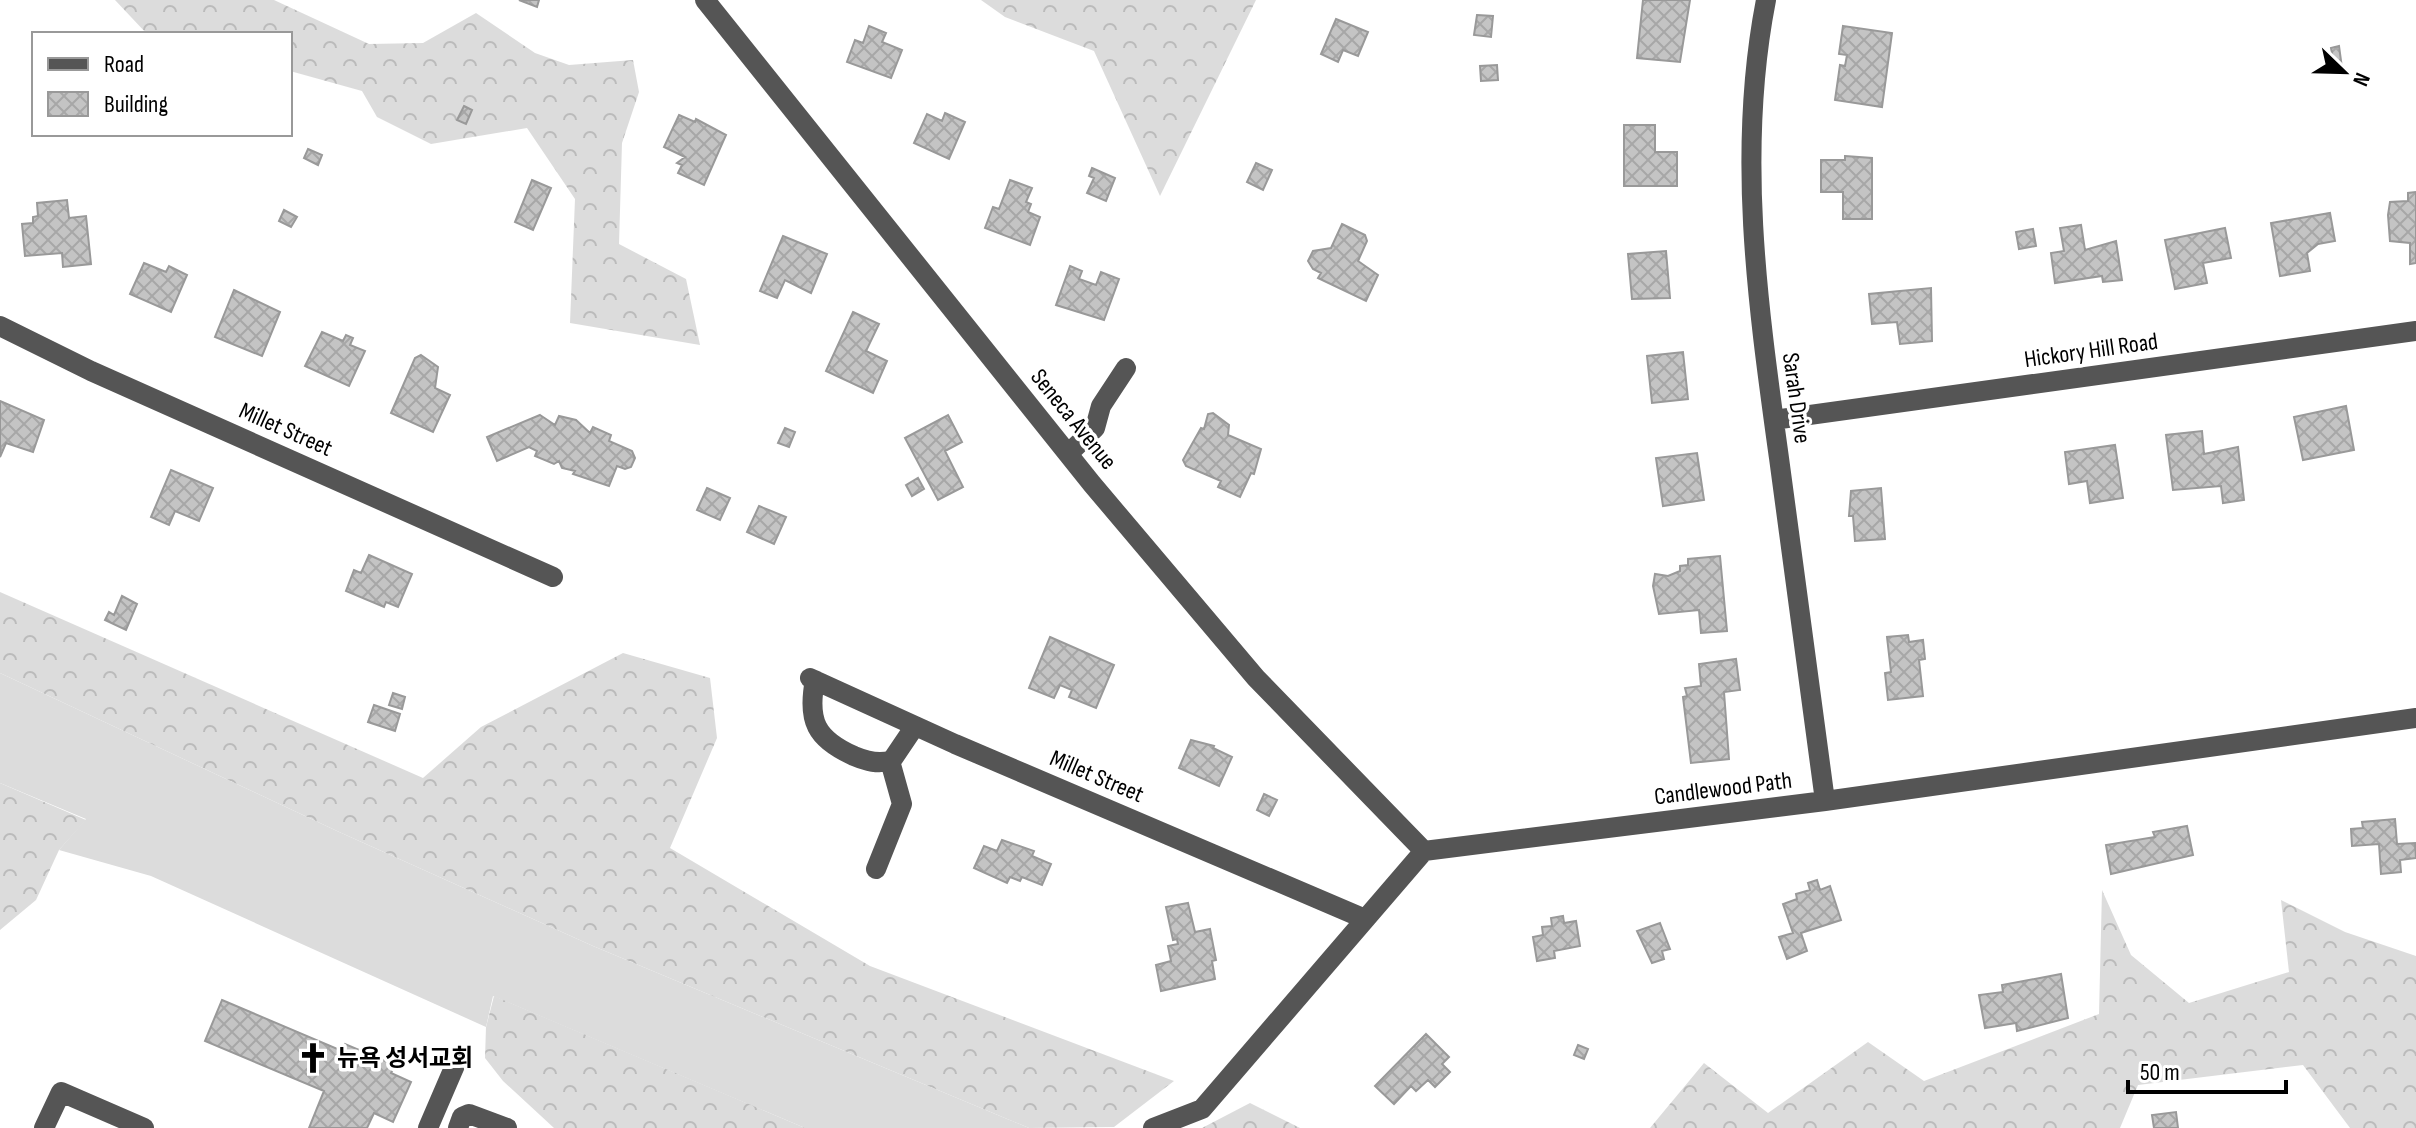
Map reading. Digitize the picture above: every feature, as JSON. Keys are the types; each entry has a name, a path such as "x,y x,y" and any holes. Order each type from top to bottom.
{"street":[{"name":"Seneca Avenue","path":"705,0 1068,454 1256,678 1424,851"},
{"name":"Sarah Drive","path":"1766,0 1758,42 1752,142 1753,265 1825,801"},
{"name":"Millet Street","path":"0,326 91,371 553,577"},
{"name":"Hickory Hill Road","path":"1774,420 2416,331"},
{"path":"1068,454 1095,428 1101,406 1126,368"},
{"name":"Millet Street","path":"890,761 865,760 827,742 813,720 812,679 1365,919"},
{"name":"Candlewood Path","path":"1424,851 1825,801 2416,718"},
{"path":"876,869 902,804 890,761 899,755 915,726"},
{"path":"1153,1128 1202,1109 1424,851"},
{"path":"428,1128 456,1063"},
{"path":"44,1128 61,1092 144,1128"},
{"path":"458,1128 462,1117 469,1114 507,1128"}],"green space":[{"path":"115,0 274,0 369,44 423,43 476,13 535,53 569,65 633,60 639,92 622,143 619,244 686,279 700,345 570,323 575,199 527,128 431,144 377,117 362,91 292,72 292,32 145,32"},
{"path":"981,0 1256,0 1160,196 1094,51 1005,17"},
{"path":"0,592 423,778 481,727 623,653 710,678 717,738 670,848 870,966 1174,1081 1114,1127 1029,1128 593,946 337,831 0,673"},
{"path":"0,673 337,831 593,946 1029,1128 805,1128 493,996 486,1027 151,876 59,850 86,819 0,783"},
{"path":"0,783 86,820 59,850 36,900 0,930"},
{"path":"2102,890 2131,955 2189,1003 2289,972 2281,900 2345,932 2416,956 2416,1128 2350,1128 2303,1065 2138,1085 2120,1128 1650,1128 1704,1063 1768,1113 1868,1042 1924,1081 2099,1014"},
{"path":"494,996 805,1128 554,1128 503,1081 485,1058 486,1027"},
{"path":"1250,1103 1300,1128 1202,1128"}],"building":[{"path":"519,0 539,0 537,7"},
{"path":"1643,0 1690,0 1680,62 1637,58"},
{"path":"1477,15 1493,16 1491,37 1474,35"},
{"path":"1336,19 1368,32 1358,56 1343,50 1338,62 1321,54"},
{"path":"869,26 886,33 882,42 902,50 891,78 847,62 855,40 863,43"},
{"path":"1843,26 1892,33 1882,107 1835,100 1840,65 1845,66 1847,55 1839,54"},
{"path":"2339,46 2342,68 2335,69 2331,48"},
{"path":"1497,65 1498,80 1481,81 1480,66"},
{"path":"464,106 472,110 466,124 457,120"},
{"path":"945,113 965,122 949,159 914,143 927,114 942,121"},
{"path":"679,115 695,122 696,119 726,135 704,185 678,173 682,165 677,163 685,157 664,147"},
{"path":"1624,125 1655,125 1655,152 1677,152 1677,186 1624,186"},
{"path":"308,149 322,155 318,165 304,158"},
{"path":"1845,156 1872,158 1872,219 1843,219 1843,192 1821,192 1821,160 1845,160"},
{"path":"1256,163 1272,170 1263,190 1247,182"},
{"path":"1092,168 1115,178 1106,201 1087,193 1094,178 1089,176"},
{"path":"532,180 551,188 533,230 515,222"},
{"path":"1010,180 1032,188 1026,202 1031,204 1028,212 1040,217 1030,245 985,228 993,207 999,209"},
{"path":"2416,192 2416,263 2410,264 2410,243 2390,241 2388,215 2390,202 2408,201 2408,193"},
{"path":"67,200 69,218 86,216 91,264 63,267 62,253 25,256 22,224 33,223 33,217 38,216 37,203"},
{"path":"284,210 297,217 291,227 279,221"},
{"path":"2330,213 2335,241 2318,244 2307,253 2310,271 2280,276 2271,223"},
{"path":"1342,224 1365,235 1367,241 1358,261 1378,275 1366,301 1318,278 1321,273 1313,269 1308,261 1313,251 1331,248"},
{"path":"2081,225 2085,250 2116,241 2122,280 2103,282 2102,276 2055,283 2051,253 2064,251 2060,228"},
{"path":"2225,228 2231,258 2203,263 2207,283 2175,289 2165,240"},
{"path":"2033,229 2036,246 2019,249 2016,232"},
{"path":"783,236 827,254 811,293 785,280 777,298 760,291"},
{"path":"1666,251 1670,298 1632,299 1628,254"},
{"path":"144,263 166,272 169,266 187,275 171,312 130,294"},
{"path":"1070,266 1082,271 1079,279 1096,285 1101,272 1119,279 1104,320 1056,305"},
{"path":"1931,288 1932,341 1900,344 1897,322 1872,324 1869,294"},
{"path":"234,290 280,312 262,356 215,337"},
{"path":"853,312 879,324 866,351 887,361 873,393 826,371"},
{"path":"322,332 343,341 346,335 353,338 350,345 365,351 349,386 305,366"},
{"path":"1683,352 1688,399 1652,403 1647,356"},
{"path":"421,355 438,367 435,388 450,395 433,432 391,413 415,358"},
{"path":"0,401 44,420 33,452 6,443 0,457"},
{"path":"2346,406 2354,450 2303,460 2294,417"},
{"path":"1213,413 1229,425 1228,435 1261,449 1254,474 1251,473 1240,497 1218,487 1221,481 1186,466 1183,460 1201,428 1204,429 1208,414"},
{"path":"540,415 555,425 559,416 576,420 590,433 593,427 611,435 609,441 632,451 635,458 631,467 625,469 617,466 609,486 573,474 575,471 562,468 559,461 554,464 535,456 537,451 529,447 497,461 487,437"},
{"path":"948,415 962,442 945,451 963,487 938,500 905,438"},
{"path":"785,428 795,432 789,447 778,443"},
{"path":"2202,431 2204,454 2238,447 2244,500 2223,503 2221,486 2173,490 2166,435"},
{"path":"2115,445 2123,498 2090,503 2087,481 2069,484 2065,452"},
{"path":"1697,453 1704,500 1663,506 1656,458"},
{"path":"171,470 213,488 199,521 175,511 169,525 151,517"},
{"path":"918,478 924,489 912,496 906,485"},
{"path":"707,488 730,498 720,520 697,510"},
{"path":"1881,488 1885,539 1855,541 1853,516 1849,516 1851,491"},
{"path":"759,506 786,517 774,544 747,532"},
{"path":"369,555 412,574 398,607 386,602 384,607 346,591 354,570 361,573"},
{"path":"1720,556 1727,631 1701,633 1699,610 1659,614 1653,586 1655,574 1668,576 1680,571 1680,566 1688,565 1688,559"},
{"path":"122,596 137,604 126,630 105,620 109,612 114,615"},
{"path":"1908,635 1909,642 1923,640 1925,659 1919,660 1923,696 1888,700 1885,673 1891,672 1887,637"},
{"path":"1050,637 1114,665 1096,708 1069,697 1072,690 1060,685 1054,698 1029,688"},
{"path":"1736,659 1740,690 1724,692 1729,759 1691,763 1683,697 1687,696 1685,688 1701,686 1699,664"},
{"path":"393,693 405,697 402,709 389,705"},
{"path":"374,705 400,714 395,731 368,722"},
{"path":"1191,740 1214,746 1232,757 1219,786 1179,768"},
{"path":"1264,794 1277,800 1269,816 1257,810"},
{"path":"2395,819 2397,844 2415,843 2416,858 2400,860 2401,872 2381,874 2379,844 2352,846 2351,829 2363,828 2362,822"},
{"path":"2187,826 2193,855 2111,874 2106,845 2155,837 2153,832"},
{"path":"1002,840 1034,851 1032,856 1051,864 1042,885 1022,877 1020,881 1010,877 1007,883 974,868 984,846 997,851"},
{"path":"1817,880 1820,890 1830,886 1841,920 1801,933 1807,951 1787,959 1779,937 1793,933 1783,904 1797,899 1796,894 1810,890 1808,883"},
{"path":"1188,903 1195,932 1210,929 1216,960 1212,961 1215,979 1161,991 1156,965 1171,961 1168,946 1178,944 1177,939 1173,940 1166,907"},
{"path":"1563,916 1564,923 1576,921 1580,946 1554,951 1555,958 1537,961 1533,937 1543,935 1542,927 1552,926 1551,918"},
{"path":"1660,923 1670,949 1662,951 1664,959 1652,963 1637,931"},
{"path":"2061,974 2068,1018 2017,1031 2016,1023 1985,1028 1979,995 2003,992 2002,985"},
{"name":"뉴욕 성서교회","path":"222,1000 342,1051 345,1044 395,1065 391,1073 411,1082 393,1122 374,1113 367,1128 309,1128 324,1091 205,1041"},
{"path":"1426,1034 1449,1057 1442,1064 1450,1072 1435,1087 1428,1080 1416,1091 1411,1086 1394,1104 1375,1086"},
{"path":"1578,1045 1588,1049 1584,1059 1574,1055"},
{"path":"2176,1112 2178,1128 2154,1128 2152,1115"}],"place":[{"name":"뉴욕 성서교회","path":"313,1058"}]}
